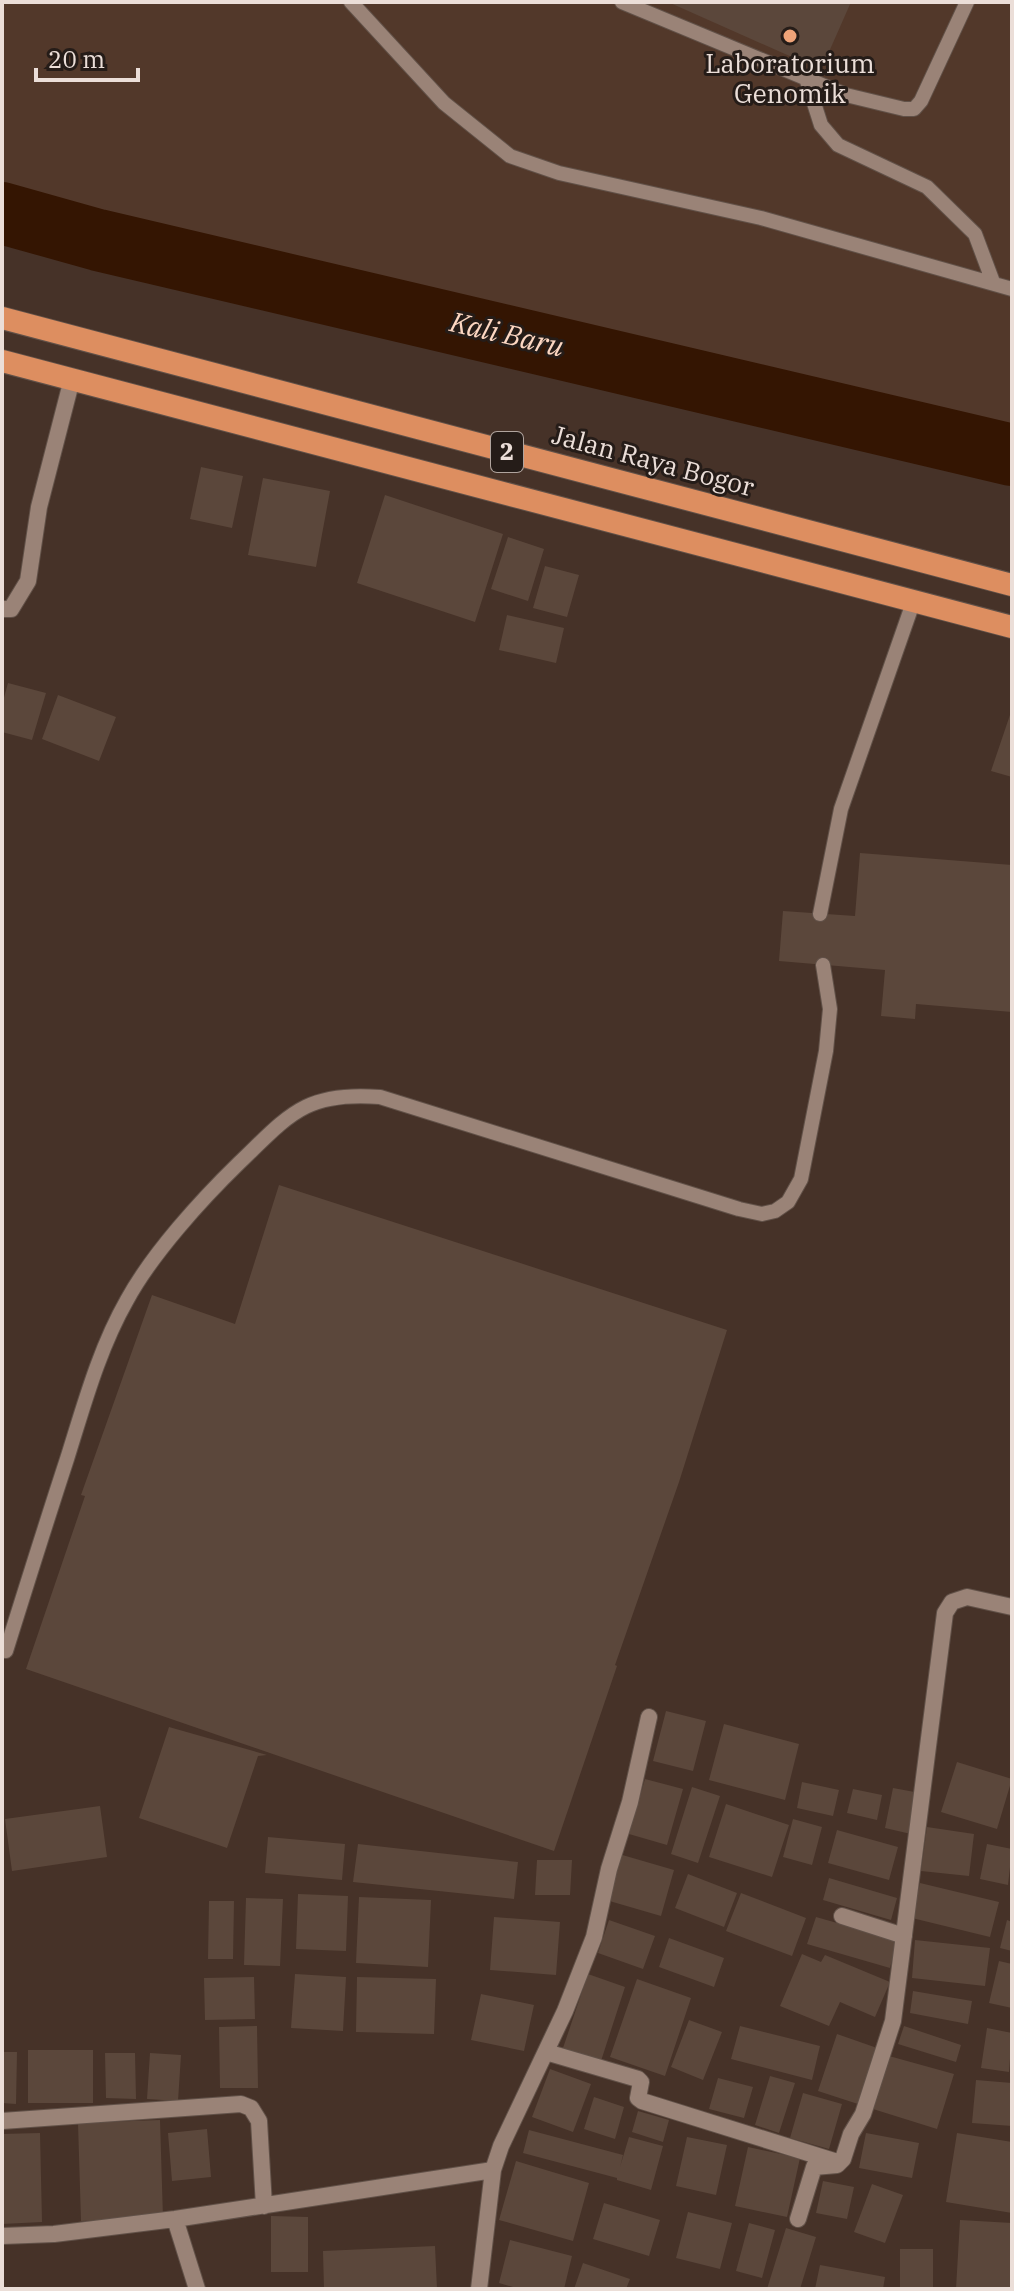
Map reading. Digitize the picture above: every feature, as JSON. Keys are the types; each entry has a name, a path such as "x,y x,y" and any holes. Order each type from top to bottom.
{"highway":[{"name":"Jalan Raya Bogor","path":"2,318 1012,585"},
{"name":"2","path":"2,361 1012,627"}],"street":[{"path":"2,609 11,609 28,581 39,507 72,379"},
{"path":"840,2163 863,2114 893,2021 945,1613 952,1602 967,1597 1012,1607"},
{"path":"479,2289 493,2170 594,1937 649,1717"},
{"path":"842,1916 904,1936"},
{"path":"546,2052 638,2079 641,2082 638,2098 642,2101 840,2163"},
{"path":"2,2121 241,2104 251,2108 259,2121 264,2206"},
{"path":"798,2219 814,2167 840,2163"},
{"path":"2,2236 54,2234 175,2219 493,2170"},
{"path":"175,2219 197,2289"}],"lane":[{"path":"351,2 444,103 510,156 559,173 761,218 1012,289"},
{"path":"622,2 846,95 904,109 914,109 921,101 967,2"},
{"path":"806,78 821,125 838,145 927,187 975,234 993,282"},
{"path":"820,914 841,809 914,600"},
{"path":"6,1651 93,1374 128,1299 178,1229 288,1115 304,1105 326,1098 349,1095 380,1097 739,1209 762,1214 775,1211 788,1202 795,1191 809,1147 830,1009 823,965"}],"shaded area":[{"path":"2,2 1012,2 1012,478 2,221"}],"building":[{"name":"Laboratorium Genomik","path":"668,2 851,2 821,70"},
{"path":"201,467 243,476 232,528 190,519"},
{"path":"263,478 330,491 316,567 248,555"},
{"path":"385,495 503,534 475,622 357,583"},
{"path":"508,537 544,549 528,601 491,589"},
{"path":"545,566 579,575 567,617 533,608"},
{"path":"507,615 564,628 556,663 499,650"},
{"path":"8,683 46,693 32,740 2,732 2,705"},
{"path":"58,695 116,717 99,761 42,739"},
{"path":"1012,709 1012,777 991,771"},
{"path":"860,853 1012,865 1012,1012 916,1004 915,1019 881,1016 885,970 779,961 783,911 855,916"},
{"path":"279,1185 727,1330 554,1851 26,1669 85,1496 81,1495 152,1295 235,1324"},
{"path":"666,1711 706,1721 693,1771 653,1761"},
{"path":"724,1724 799,1744 785,1800 709,1780"},
{"path":"169,1727 267,1755 258,1756 227,1848 139,1818"},
{"path":"957,1762 1012,1779 997,1829 941,1812"},
{"path":"645,1779 683,1789 667,1845 629,1834"},
{"path":"802,1782 839,1790 833,1816 797,1808"},
{"path":"692,1787 720,1796 698,1863 671,1854"},
{"path":"893,1788 920,1793 911,1834 885,1828"},
{"path":"853,1789 882,1795 877,1820 847,1813"},
{"path":"726,1804 789,1825 772,1877 709,1857"},
{"path":"100,1806 107,1857 12,1871 5,1819"},
{"path":"793,1819 822,1827 812,1865 783,1857"},
{"path":"927,1827 974,1834 969,1876 921,1871"},
{"path":"837,1830 898,1847 889,1880 828,1863"},
{"path":"268,1837 345,1844 342,1880 265,1873"},
{"path":"358,1844 518,1862 514,1899 353,1882"},
{"path":"987,1844 1012,1849 1008,1885 980,1879"},
{"path":"619,1854 674,1870 661,1916 606,1900"},
{"path":"537,1860 572,1860 570,1895 535,1895"},
{"path":"688,1874 737,1893 724,1927 675,1908"},
{"path":"829,1878 897,1898 891,1920 823,1900"},
{"path":"920,1883 999,1902 990,1937 912,1918"},
{"path":"741,1893 806,1918 792,1956 726,1931"},
{"path":"298,1894 348,1896 346,1951 296,1949"},
{"path":"359,1897 431,1900 428,1967 356,1963"},
{"path":"246,1898 283,1899 280,1966 244,1965"},
{"path":"209,1901 234,1901 233,1959 208,1959"},
{"path":"494,1917 560,1922 556,1975 490,1970"},
{"path":"816,1917 897,1940 890,1968 807,1944"},
{"path":"609,1920 655,1936 643,1969 598,1953"},
{"path":"1007,1920 1012,1922 1012,1951 1000,1948"},
{"path":"669,1938 724,1958 714,1987 659,1967"},
{"path":"915,1940 990,1948 985,1986 912,1978"},
{"path":"802,1954 821,1962 825,1955 890,1982 875,2017 840,2002 829,2026 780,2006"},
{"path":"999,1961 1012,1964 1012,2008 989,2003"},
{"path":"295,1974 346,1977 343,2031 291,2028"},
{"path":"588,1974 625,1987 601,2061 563,2048"},
{"path":"254,1977 255,2019 205,2020 204,1978"},
{"path":"357,1977 436,1979 434,2034 356,2032"},
{"path":"637,1979 691,1998 665,2076 610,2057"},
{"path":"913,1991 972,2001 968,2024 910,2013"},
{"path":"481,1994 534,2005 524,2051 471,2040"},
{"path":"689,2020 722,2032 703,2080 671,2067"},
{"path":"257,2026 258,2088 220,2088 219,2027"},
{"path":"740,2026 820,2046 812,2080 731,2059"},
{"path":"904,2026 961,2045 956,2062 898,2044"},
{"path":"987,2028 1012,2033 1009,2072 981,2068"},
{"path":"837,2034 880,2049 861,2105 818,2091"},
{"path":"28,2050 93,2050 93,2103 28,2103"},
{"path":"2,2052 17,2052 16,2104 2,2103"},
{"path":"105,2053 135,2053 136,2099 106,2098"},
{"path":"150,2053 181,2055 178,2101 147,2099"},
{"path":"889,2056 954,2074 937,2129 873,2109"},
{"path":"550,2069 591,2084 573,2132 532,2117"},
{"path":"770,2076 795,2083 779,2133 755,2125"},
{"path":"718,2078 753,2087 744,2118 709,2109"},
{"path":"976,2080 1012,2083 1012,2126 972,2123"},
{"path":"803,2093 842,2104 829,2149 790,2138"},
{"path":"594,2097 624,2107 615,2139 584,2129"},
{"path":"638,2111 669,2120 663,2142 632,2132"},
{"path":"160,2120 163,2218 81,2221 78,2123"},
{"path":"207,2129 211,2177 172,2181 168,2133"},
{"path":"529,2130 623,2155 620,2167 629,2137 663,2146 651,2190 523,2153"},
{"path":"40,2133 42,2222 2,2224 2,2134"},
{"path":"866,2133 919,2143 912,2178 859,2168"},
{"path":"957,2133 1012,2142 1012,2213 946,2202"},
{"path":"687,2137 727,2145 716,2195 676,2186"},
{"path":"748,2147 800,2158 787,2217 735,2206"},
{"path":"516,2161 589,2183 573,2241 499,2220"},
{"path":"823,2181 854,2187 847,2219 816,2213"},
{"path":"872,2184 903,2195 885,2243 854,2232"},
{"path":"604,2203 660,2220 649,2256 593,2239"},
{"path":"688,2212 732,2223 720,2269 676,2258"},
{"path":"271,2216 308,2217 308,2272 271,2272"},
{"path":"960,2220 1012,2223 1012,2289 956,2289"},
{"path":"749,2223 775,2230 762,2278 736,2271"},
{"path":"786,2228 816,2237 800,2289 767,2289"},
{"path":"510,2240 572,2256 564,2289 520,2289 499,2283"},
{"path":"435,2246 437,2289 324,2289 323,2251"},
{"path":"900,2249 933,2249 933,2289 900,2289"},
{"path":"583,2263 630,2279 626,2289 574,2289"},
{"path":"820,2265 885,2277 883,2289 815,2289"}],"waterway":[{"name":"Kali Baru","path":"2,213 98,240 1012,455"}],"place":[{"name":"Laboratorium Genomik","path":"790,36"}]}
